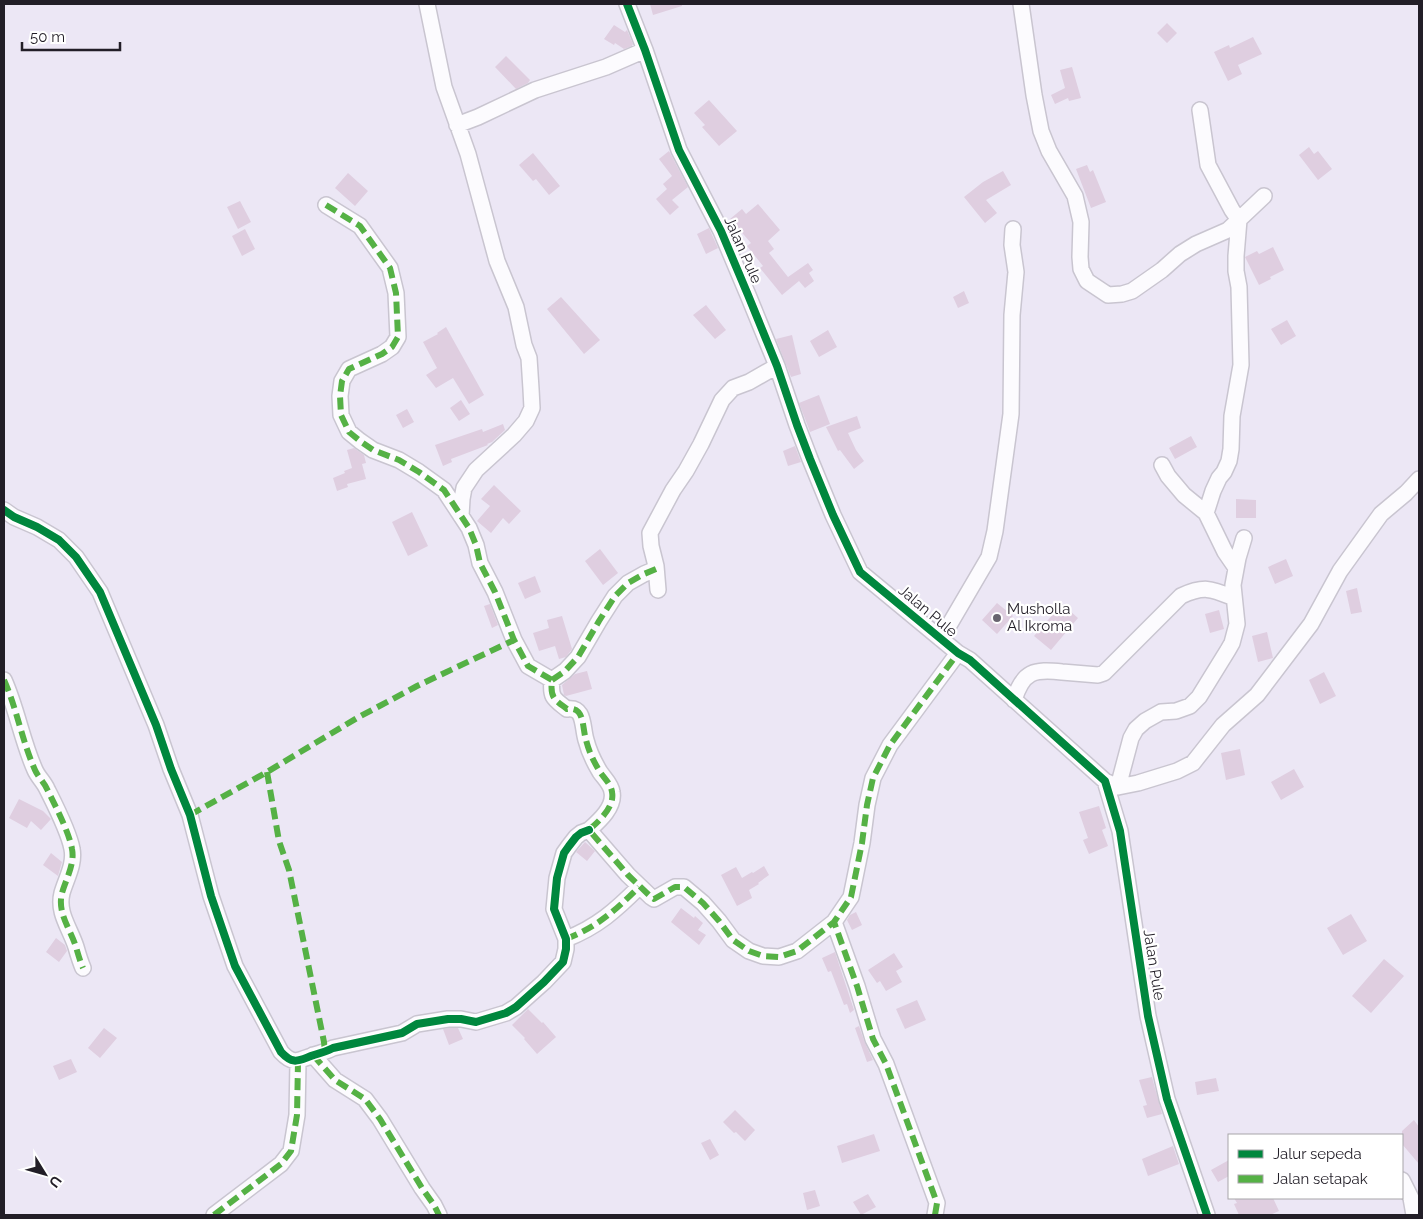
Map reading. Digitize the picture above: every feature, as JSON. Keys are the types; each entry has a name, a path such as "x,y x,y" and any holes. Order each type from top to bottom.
{"street":[{"path":"427,4 444,86 468,154 497,262 516,307 529,358 532,408 526,421 514,435 486,460 464,488 461,516"},
{"name":"Jalan Pule","path":"627,4 645,50 679,150 720,231 777,366 810,459 833,515 860,572 958,653 970,660 1112,784 1148,1016 1165,1090 1207,1215"},
{"path":"1021,4 1041,130 1048,151 1075,196 1081,222 1081,269 1087,281 1108,295 1122,294 1132,290 1162,270 1180,254 1196,244 1228,230 1264,196"},
{"path":"457,125 534,90 606,67 645,50"},
{"path":"1200,110 1208,165 1239,220 1236,271 1239,287 1241,365 1232,416 1232,449 1229,461 1213,491 1206,513"},
{"path":"326,206 360,226 390,268 396,293 398,337 392,347 382,354 349,369 342,381 340,396 341,415 349,432 373,450 399,460 444,490 469,528 476,545 480,563 495,592 514,640 528,666 552,680"},
{"path":"941,639 989,558 995,532 1011,414 1012,315 1016,272 1012,245 1013,229"},
{"path":"658,590 650,533 673,490 702,444 722,400 733,388 749,382 777,366"},
{"path":"1162,465 1184,496 1206,513 1224,552 1236,568"},
{"path":"1244,538 1236,568 1234,585 1237,624 1232,643 1199,697 1190,706 1176,711 1161,712 1145,721 1136,729 1112,784 1138,783 1177,771 1197,760 1223,725 1257,695 1312,624 1340,571 1381,514 1419,479"},
{"path":"4,510 59,540 76,557 100,592 156,725 171,769 190,815 211,896 235,966 281,1052 286,1057 298,1062 333,1048 402,1033 417,1024 448,1019 476,1022 506,1013 516,1007 544,982 563,962 566,938 554,909 557,878 564,853 576,837 589,830 607,812 612,802 612,792 593,761 580,715 574,708 567,709 556,702 552,696 552,680"},
{"path":"552,680 565,671 578,657 615,596 628,583 656,569"},
{"path":"1014,700 1018,687 1027,676 1036,671 1045,670 1098,675 1104,673 1181,596 1211,589 1234,598"},
{"path":"589,830 609,855 654,899 675,887 684,887 714,915 733,940 749,951 763,956 779,957 797,951 834,922 851,897 862,843 866,805 873,778 890,745 958,653"},
{"path":"4,680 36,773 46,788 73,851 72,863 60,904 63,919 76,946 83,968"},
{"path":"566,938 596,925 640,887"},
{"path":"834,922 857,986 873,1039 886,1064 938,1203 935,1215"},
{"path":"313,1055 335,1080 365,1098 439,1215"},
{"path":"214,1215 281,1164 291,1151 298,1115 298,1062"},
{"path":"1403,1182 1411,1198 1414,1215"}],"building":[{"path":"650,4 682,4 682,6 653,15"},
{"path":"1167,23 1177,33 1167,43 1157,33"},
{"path":"614,25 625,32 627,30 633,44 632,46 624,49 604,39"},
{"path":"1253,37 1262,54 1238,65 1242,74 1228,81 1214,52 1229,45 1230,48"},
{"path":"506,56 530,80 528,83 516,89 495,67"},
{"path":"1072,67 1081,98 1069,101 1068,98 1055,104 1051,95 1065,88 1060,70"},
{"path":"709,100 737,131 719,146 702,127 705,125 694,113"},
{"path":"1309,147 1314,154 1318,151 1332,169 1318,180 1299,155"},
{"path":"669,151 688,187 672,200 679,207 670,215 656,199 667,189 663,184 672,176 659,159"},
{"path":"533,153 560,186 549,195 536,179 533,181 519,165"},
{"path":"1087,165 1090,172 1093,170 1106,202 1091,208 1076,169"},
{"path":"1003,171 1011,185 986,200 997,213 985,223 964,197 983,182"},
{"path":"348,173 368,191 355,206 335,188"},
{"path":"240,201 251,222 238,229 227,207"},
{"path":"758,204 780,230 768,241 774,249 769,253 788,277 808,263 813,270 809,273 814,281 805,288 799,281 782,295 760,268 763,266 747,246 751,243 730,219 742,209 746,214"},
{"path":"709,228 718,248 706,254 697,234"},
{"path":"245,229 255,249 242,256 232,236"},
{"path":"1273,247 1284,270 1259,285 1245,257 1257,251 1259,254"},
{"path":"964,291 969,303 958,308 953,297"},
{"path":"561,297 600,340 584,354 547,309"},
{"path":"706,305 726,330 715,339 693,315"},
{"path":"1287,320 1296,336 1281,345 1271,329"},
{"path":"446,327 484,395 469,404 453,378 436,388 426,375 437,368 423,342"},
{"path":"828,330 837,347 819,357 810,341"},
{"path":"792,335 801,374 791,377 776,339"},
{"path":"819,395 830,424 810,432 799,403"},
{"path":"461,400 470,414 459,421 450,408"},
{"path":"407,409 414,422 403,428 396,415"},
{"path":"857,416 861,428 848,433 864,461 854,469 840,450 838,451 826,427"},
{"path":"503,424 505,430 488,445 451,459 452,462 443,466 435,445 482,429 483,432"},
{"path":"1191,436 1197,447 1175,459 1169,448"},
{"path":"795,446 801,462 788,466 783,451"},
{"path":"354,448 364,455 366,463 362,464 366,479 347,484 348,487 337,491 333,478 352,468 347,450"},
{"path":"494,485 521,511 509,524 503,518 491,533 477,521 490,506 481,499"},
{"path":"1236,499 1256,500 1256,518 1236,518"},
{"path":"412,512 428,546 408,556 392,522"},
{"path":"600,549 618,573 603,585 585,561"},
{"path":"1286,559 1293,576 1275,584 1268,567"},
{"path":"535,576 541,592 525,599 518,583"},
{"path":"1357,588 1362,612 1351,614 1346,591"},
{"name":"Musholla Al Ikroma","path":"997,603 1013,616 997,634 982,620"},
{"path":"490,604 498,625 492,628 484,606"},
{"path":"1062,604 1078,618 1051,650 1034,636"},
{"path":"1219,610 1224,629 1210,633 1205,614"},
{"path":"562,616 572,649 566,657 559,659 555,646 539,651 533,633 549,628 547,620"},
{"path":"1267,632 1273,658 1258,662 1252,636"},
{"path":"587,671 592,689 564,695 562,685 575,674"},
{"path":"1324,672 1336,696 1320,704 1309,680"},
{"path":"1240,749 1245,775 1226,780 1221,753"},
{"path":"1294,769 1304,787 1281,800 1271,782"},
{"path":"19,799 43,811 51,819 41,830 31,821 27,828 9,818"},
{"path":"1099,806 1106,828 1102,830 1108,846 1089,854 1083,840 1088,838 1079,812"},
{"path":"585,842 595,851 587,861 576,852"},
{"path":"51,853 62,862 58,876 43,865"},
{"path":"764,866 769,875 749,890 752,898 737,906 721,875 736,867 742,878"},
{"path":"681,908 703,923 698,930 706,935 699,945 671,922"},
{"path":"856,912 862,925 852,930 847,920 850,915"},
{"path":"1351,914 1367,941 1343,955 1327,928"},
{"path":"56,938 65,945 67,951 59,962 46,952"},
{"path":"835,952 854,1010 850,1013 847,1004 844,1005 831,971 828,972 822,958"},
{"path":"894,953 903,967 896,971 902,982 886,991 880,981 877,983 868,970"},
{"path":"1384,959 1404,976 1371,1013 1352,996"},
{"path":"917,1000 926,1020 905,1029 896,1009"},
{"path":"528,1009 556,1037 537,1054 512,1025"},
{"path":"859,1026 873,1060 867,1062 855,1028"},
{"path":"104,1028 117,1038 100,1058 88,1048"},
{"path":"458,1028 463,1039 449,1045 443,1029"},
{"path":"71,1059 77,1072 59,1080 53,1066"},
{"path":"1152,1077 1162,1114 1147,1118 1143,1106 1147,1105 1139,1080"},
{"path":"1216,1078 1219,1091 1197,1095 1195,1082"},
{"path":"735,1110 755,1130 745,1141 723,1122"},
{"path":"1414,1120 1419,1127 1419,1164 1403,1145 1402,1131"},
{"path":"874,1134 880,1151 842,1163 837,1146"},
{"path":"710,1139 719,1155 710,1160 701,1143"},
{"path":"1173,1146 1179,1164 1148,1176 1142,1159"},
{"path":"1228,1161 1228,1177 1218,1182 1211,1170"},
{"path":"815,1190 820,1206 807,1210 803,1193"},
{"path":"868,1194 876,1207 861,1215 853,1202"},
{"path":"1235,1199 1273,1199 1279,1211 1270,1215 1239,1215 1234,1204 1237,1203"}],"marked path":[{"path":"326,205 360,226 390,268 396,293 398,337 392,347 382,354 349,369 342,381 340,396 341,415 349,432 373,450 399,460 444,490 469,528 476,545 480,563 495,592 514,640 528,666 552,680"},
{"path":"656,569 628,583 615,596 578,657 565,671 552,680 552,694 554,698 567,709 573,709 580,714 590,753 611,789 612,798 609,808 589,830 628,875 651,897 654,899 675,887 684,887 703,903 733,940 749,951 763,956 779,957 797,951 834,922"},
{"path":"190,815 357,718 417,686 514,640"},
{"path":"935,1215 937,1203 886,1064 873,1039 857,986 834,922 851,897 873,778 890,745 958,653"},
{"path":"4,680 30,759 58,811 72,849 73,855 70,871 62,893 61,907 83,968"},
{"path":"267,772 279,841 289,870 325,1052"},
{"path":"566,939 606,917 639,887"},
{"path":"313,1055 335,1080 365,1099 380,1119 439,1215"},
{"path":"214,1215 281,1164 291,1151 297,1115 298,1062"}],"cycle path":[{"path":"627,4 645,50 679,150 721,231 777,366 810,459 833,515 860,572 958,653 970,660 1105,781 1120,831 1148,1016 1167,1099 1207,1215"},
{"path":"4,510 59,540 76,557 100,592 156,725 171,769 190,815 211,896 235,966 281,1052 290,1059 297,1061 333,1048 402,1033 417,1024 448,1019 476,1022 506,1013 516,1007 563,962 566,939 554,909 557,878 564,853 576,837 589,830"}],"place":[{"name":"Musholla Al Ikroma","path":"997,618"}]}
